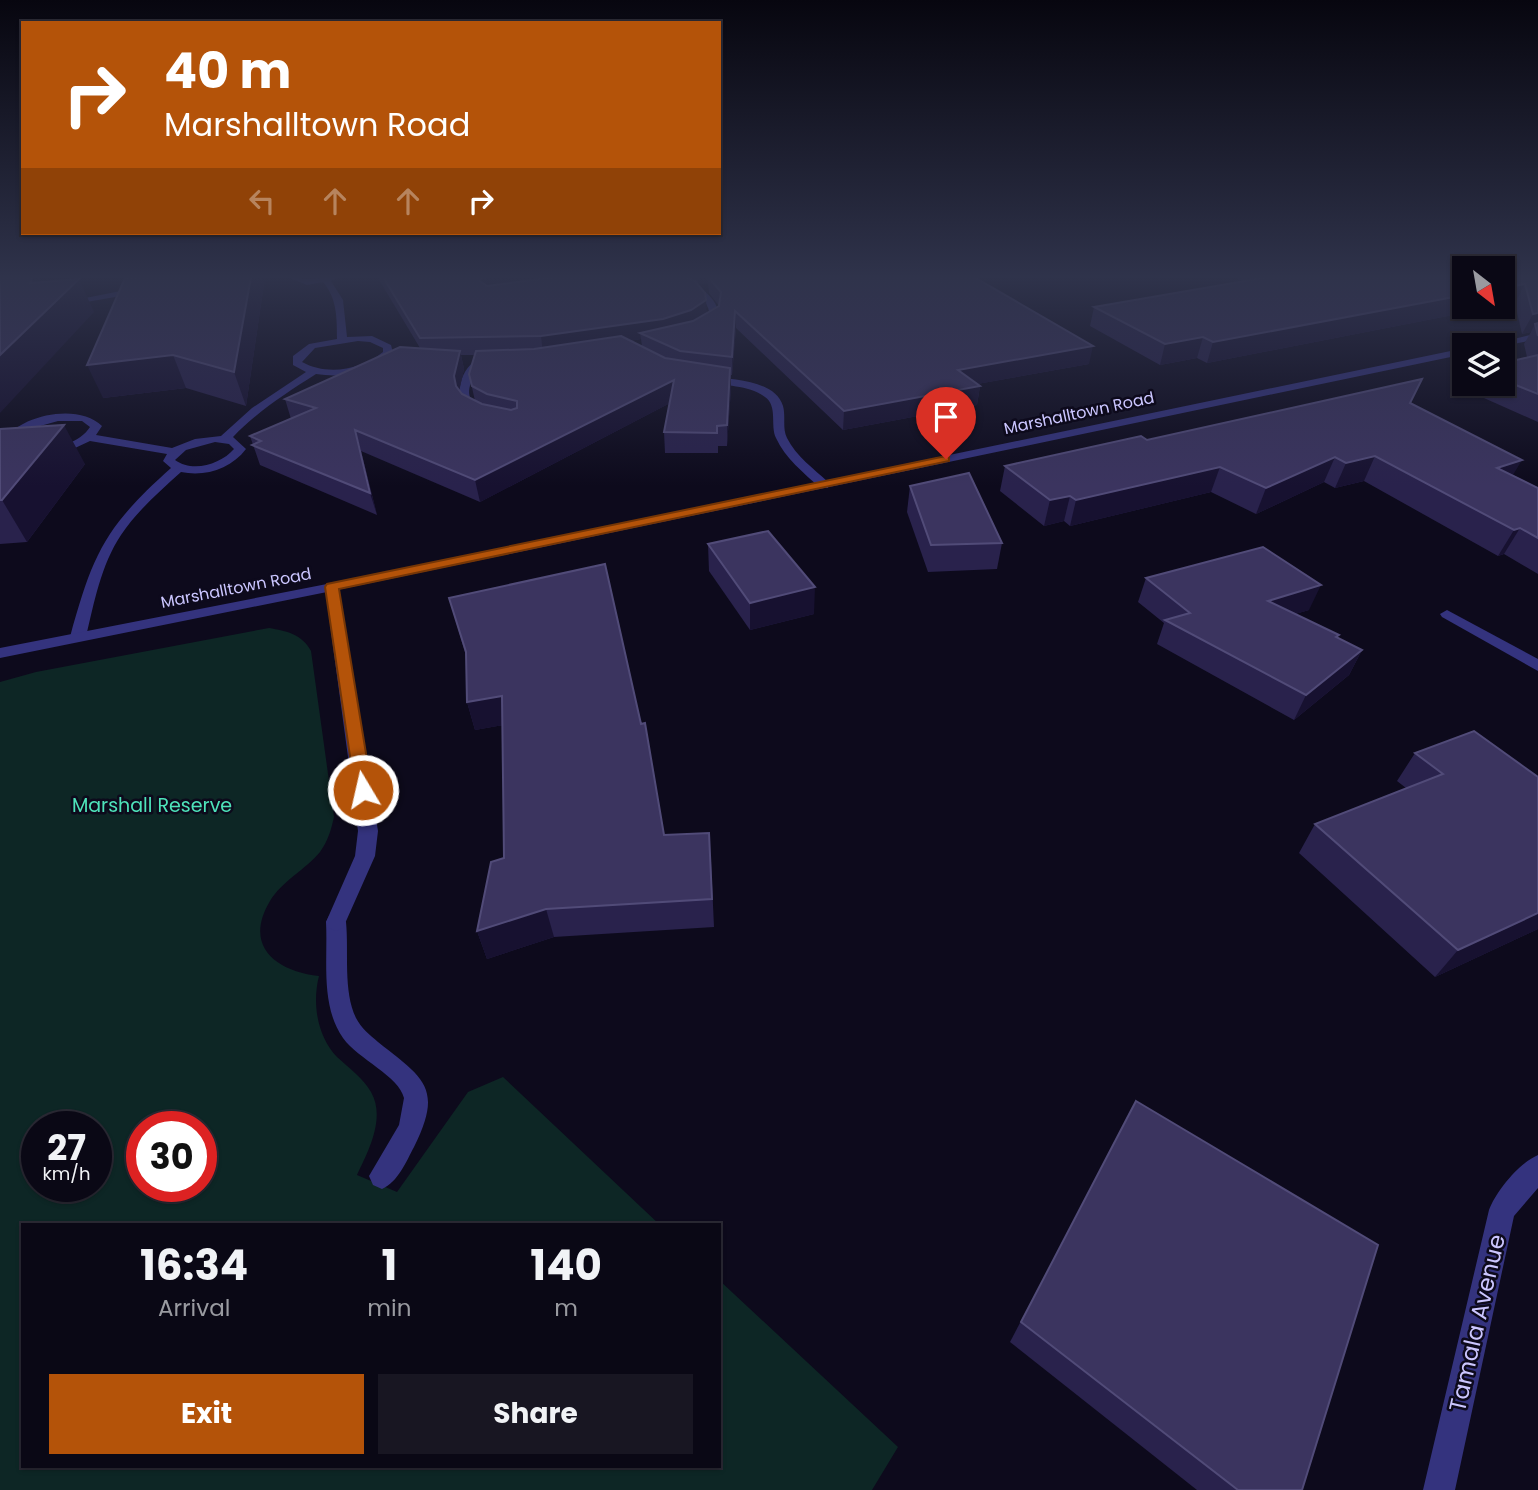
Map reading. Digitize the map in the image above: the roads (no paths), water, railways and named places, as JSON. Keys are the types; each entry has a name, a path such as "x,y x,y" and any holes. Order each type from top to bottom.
{"street":[{"path":"312,347 297,358 297,363 314,371 344,371 383,359 395,360"},
{"path":"383,359 388,352 387,347"},
{"name":"Marshalltown Road","path":"0,654 1452,354"},
{"path":"460,364 479,364 463,389 464,402 473,413 488,419"},
{"path":"225,439 237,425 276,395 314,371"},
{"path":"692,377 737,383 761,390 772,397 778,406 780,436 794,455 824,485"},
{"path":"87,438 96,426 93,421 72,417 29,426 9,437 7,443 9,448 30,453 60,448 87,438 174,452"},
{"path":"225,439 233,441 240,449 232,458 211,467 178,468 169,461 174,452 192,443 225,439"},
{"path":"78,637 97,571 113,536 142,500 178,468"},
{"path":"332,587 368,831 365,856 336,922 340,995 347,1023 367,1046 407,1079 415,1092 417,1103 412,1123 382,1176"},
{"path":"1447,614 1538,666"},
{"name":"Tamala Avenue","path":"1439,1490 1502,1210 1538,1168"}],"park label":[{"name":"Marshall Reserve","path":"152,805"}]}
